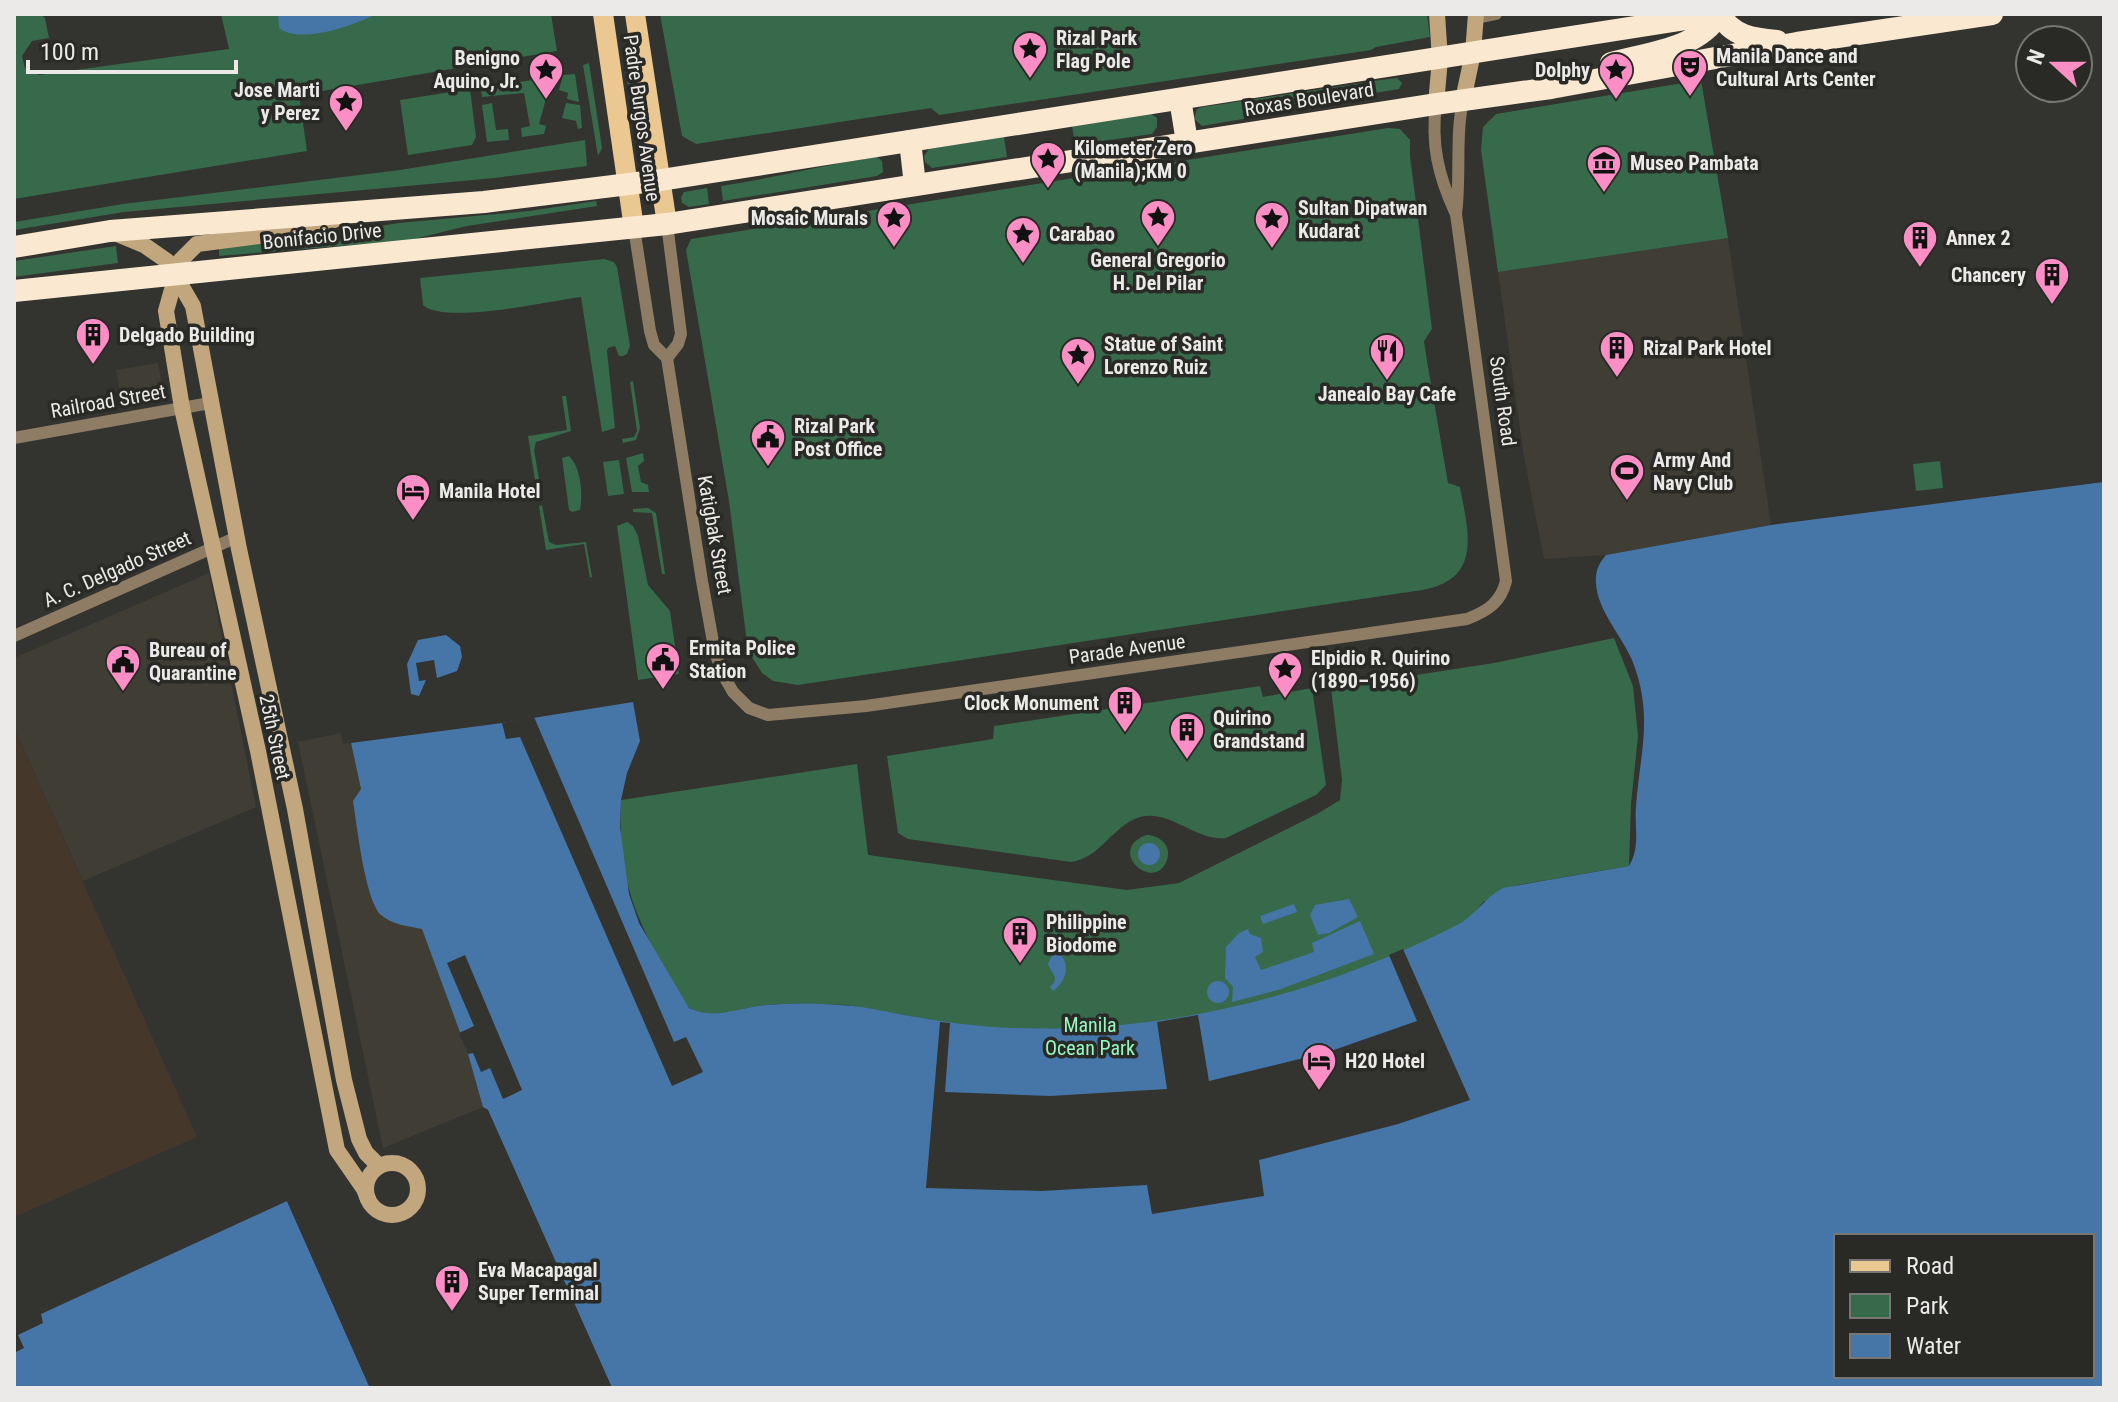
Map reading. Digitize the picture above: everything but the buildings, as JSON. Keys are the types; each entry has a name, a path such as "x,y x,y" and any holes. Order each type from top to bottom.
{"highway":[{"name":"Roxas Boulevard","path":"627,185 1719,14"},
{"path":"1551,88 1613,62 1697,38 1707,32 1719,14 1724,22 1744,36 1797,43"},
{"name":"Roxas Boulevard","path":"634,228 1551,88 1797,43 1992,14"},
{"path":"1180,99 1187,142"},
{"path":"910,141 915,185"},
{"name":"Bonifacio Drive","path":"14,247 110,231 484,202 627,185"},
{"name":"Bonifacio Drive","path":"14,291 634,228"}],"main road":[{"name":"Padre Burgos Avenue","path":"603,14 634,228"},
{"name":"Padre Burgos Avenue","path":"635,14 667,224"},
{"path":"608,51 640,44"}],"street":[{"path":"1436,104 1440,59 1437,14"},
{"path":"1463,100 1477,16 1496,14"},
{"name":"South Road","path":"1463,100 1457,129 1460,183 1456,214 1504,560 1506,581 1503,594"},
{"name":"South Road","path":"1436,104 1432,134 1443,185 1456,214"},
{"name":"25th Street","path":"348,213 315,229 197,244 180,261 166,311 182,408 253,726 337,1150 368,1199"},
{"name":"Katigbak Street","path":"667,224 681,334 678,344 667,358"},
{"name":"Katigbak Street","path":"634,228 650,331 654,345 667,358 687,496 715,653 733,692 749,708"},
{"name":"25th Street","path":"110,231 133,239 167,261 193,306 344,1080 359,1139 366,1153 379,1166"},
{"name":"Railroad Street","path":"14,438 210,403"},
{"name":"A. C. Delgado Street","path":"14,636 237,537"},
{"name":"Parade Avenue","path":"749,708 768,715 855,708 1429,625 1483,613 1503,594"},
{"path":"253,726 276,720"},
{"path":"397,1163 408,1168 418,1183 418,1196 408,1210 396,1215 379,1212 368,1199 369,1177 379,1166 397,1163"}],"shaded area":[{"path":"1728,238 1771,525 1606,555 1544,559 1524,457 1498,272"},
{"path":"158,363 165,401 123,408 116,370"},
{"name":"Bureau of Quarantine","path":"209,573 256,807 83,881 14,728 14,658"},
{"path":"14,728 197,1137 14,1217"},
{"path":"341,733 343,744 351,743 361,789 374,906 392,922 422,928 468,1054 483,1107 383,1148 298,742"}],"green space":[{"path":"14,14 40,14 45,18 49,38 32,41 22,56 25,68 39,75 229,49 221,14 551,14 557,51 299,95 307,151 14,199"},
{"path":"660,14 1427,14 1430,37 1371,50 939,115 931,108 696,144 682,136"},
{"path":"629,54 642,136 636,137 623,55"},
{"path":"589,63 602,148 598,156 583,65"},
{"path":"575,74 579,102 567,99 568,93 559,90 563,75"},
{"path":"558,76 554,89 549,88 539,124 546,126 544,134 522,137 521,128 530,126 524,93 482,97 481,88"},
{"path":"1397,78 1402,83 1399,89 1375,93 1373,81"},
{"name":"Museo Pambata","path":"1701,80 1728,238 1498,272 1481,150 1483,127 1496,114"},
{"path":"1363,83 1364,94 1275,109 1243,119 1202,126 1194,119 1197,109 1202,107"},
{"path":"470,89 476,137 472,145 408,155 400,100"},
{"path":"492,103 496,130 508,129 509,140 487,142 482,105"},
{"path":"566,103 580,105 582,128 578,129 576,121 562,118"},
{"path":"1151,114 1157,118 1157,127 1152,134 1075,145 1072,126"},
{"path":"1388,128 1400,129 1410,140 1432,329 1424,341 1448,483 1460,487 1467,526 1467,553 1456,575 1438,586 1420,590 798,685 773,681 762,673 748,651 729,501 686,250 691,239"},
{"path":"1004,137 1007,157 932,168 925,162 924,156 929,149"},
{"path":"585,140 587,166 495,178 124,212 14,230 14,222 123,204 400,170"},
{"path":"877,157 882,161 883,172 877,176 723,201 721,186"},
{"path":"707,188 709,204 689,207 682,203 684,192"},
{"path":"596,201 597,206 467,226 410,240 219,256 219,247"},
{"path":"116,246 118,263 14,277 14,261"},
{"path":"604,259 614,262 617,267 630,346 623,356 619,356 615,346 607,351 615,428 602,432 581,297 474,312 435,311 423,305 420,278"},
{"path":"633,381 640,428 636,440 623,443 622,439 634,437 637,431 630,382"},
{"path":"562,396 566,396 571,431 536,442 534,450 539,479 535,480 528,436 567,430"},
{"path":"643,453 644,461 638,466 641,482 648,485 649,492 632,492 626,458"},
{"path":"569,456 579,474 581,489 580,510 572,512 569,510 562,458"},
{"path":"619,460 624,494 608,496 603,462"},
{"path":"1940,461 1943,488 1916,491 1913,464"},
{"path":"542,505 549,542 556,545 586,542 592,577 584,544 546,550 539,506"},
{"path":"648,508 656,513 665,574 662,574 652,513 633,512 633,509"},
{"path":"627,522 638,536 648,585 670,611 679,674 638,680 617,526"},
{"name":"Manila Ocean Park","path":"1614,638 1633,686 1638,736 1629,866 1518,885 1483,902 1471,917 1457,925 1438,1111 847,1005 776,1004 716,1014 699,1013 684,1003 656,953 637,912 625,872 621,800 857,764 868,855 1127,890 1179,883 1340,800 1342,780 1331,688 1494,663"},
{"path":"1260,686 1263,697 1312,688 1326,785 1316,795 1226,838 1205,835 1162,817 1140,817 1122,827 1091,854 1071,862 908,839 898,833 887,756 993,739 994,726"},
{"path":"1146,835 1160,839 1168,850 1167,860 1161,869 1153,873 1144,871 1131,859 1130,850 1135,842"}],"water":[{"path":"278,14 376,14 328,32 300,35 279,28"},
{"path":"2104,482 2104,1388 612,1388 488,1110 483,1107 468,1054 422,929 395,923 381,915 375,907 359,844 353,801 361,789 351,743 633,702 640,741 627,773 621,800 620,827 629,894 639,923 689,1008 699,1012 718,1013 766,1005 830,1004 1013,1028 1071,1028 1185,1017 1296,990 1405,950 1464,921 1503,888 1629,866 1636,844 1644,716 1639,680 1632,660 1597,593 1596,575 1606,555 1771,525"},
{"path":"446,635 460,646 462,657 457,671 437,678 434,660 416,663 419,681 426,680 419,696 411,694 407,664 418,640"},
{"path":"1149,843 1157,846 1160,854 1157,862 1149,865 1141,862 1138,854 1141,846"},
{"path":"1349,899 1358,917 1329,933 1318,935 1310,915 1315,905"},
{"path":"1294,904 1297,912 1263,924 1260,916"},
{"path":"1360,921 1374,954 1281,989 1232,1002 1233,987 1225,978 1226,947 1239,933 1248,929 1250,934 1261,938 1263,952 1255,957 1261,970 1314,952 1312,943"},
{"path":"1055,949 1064,959 1066,970 1053,991 1050,987 1055,978 1048,964"},
{"path":"1218,981 1226,984 1229,992 1226,1000 1218,1003 1210,1000 1207,992 1210,984"},
{"path":"287,1201 370,1388 14,1388 14,1353 24,1348 18,1335 43,1323 41,1314"}],"pier":[{"path":"534,717 674,1042 686,1037 703,1072 672,1086 520,737 506,739 502,723"},
{"name":"Manila Ocean Park","path":"1403,949 1470,1100 1398,1124 1259,1160 1264,1196 1152,1214 1147,1185 1042,1191 926,1188 940,1022 950,1023 945,1092 1050,1096 1167,1089 1157,1022 1198,1015 1209,1081 1328,1052 1417,1021 1389,955"},
{"path":"465,955 522,1090 503,1099 490,1068 481,1072 473,1053 468,1054 459,1033 474,1026 447,963"},
{"path":"487,1109 612,1388 607,1388 483,1112"},
{"path":"290,1199 374,1388 370,1388 287,1201"}],"place":[{"name":"Rizal Park Flag Pole","path":"1030,80"},
{"name":"Manila Dance and Cultural Arts Center","path":"1690,98"},
{"name":"Benigno Aquino, Jr.","path":"546,101"},
{"name":"Dolphy","path":"1616,101"},
{"name":"Jose Marti y Perez","path":"346,133"},
{"name":"Kilometer Zero (Manila);KM 0","path":"1048,190"},
{"name":"Museo Pambata","path":"1604,194"},
{"name":"General Gregorio H. Del Pilar","path":"1158,248"},
{"name":"Mosaic Murals","path":"894,249"},
{"name":"Sultan Dipatwan Kudarat","path":"1272,250"},
{"name":"Carabao","path":"1023,265"},
{"name":"Annex 2","path":"1920,269"},
{"name":"Chancery","path":"2052,306"},
{"name":"Delgado Building","path":"93,366"},
{"name":"Rizal Park Hotel","path":"1617,379"},
{"name":"Janealo Bay Cafe","path":"1387,382"},
{"name":"Statue of Saint Lorenzo Ruiz","path":"1078,386"},
{"name":"Rizal Park Post Office","path":"768,468"},
{"name":"Army And Navy Club","path":"1627,502"},
{"name":"Manila Hotel","path":"413,522"},
{"name":"Ermita Police Station","path":"663,691"},
{"name":"Bureau of Quarantine","path":"123,693"},
{"name":"Elpidio R. Quirino (1890–1956)","path":"1285,700"},
{"name":"Clock Monument","path":"1125,734"},
{"name":"Quirino Grandstand","path":"1187,761"},
{"name":"Philippine Biodome","path":"1020,965"},
{"name":"H20 Hotel","path":"1319,1092"},
{"name":"Eva Macapagal Super Terminal","path":"452,1313"}]}
